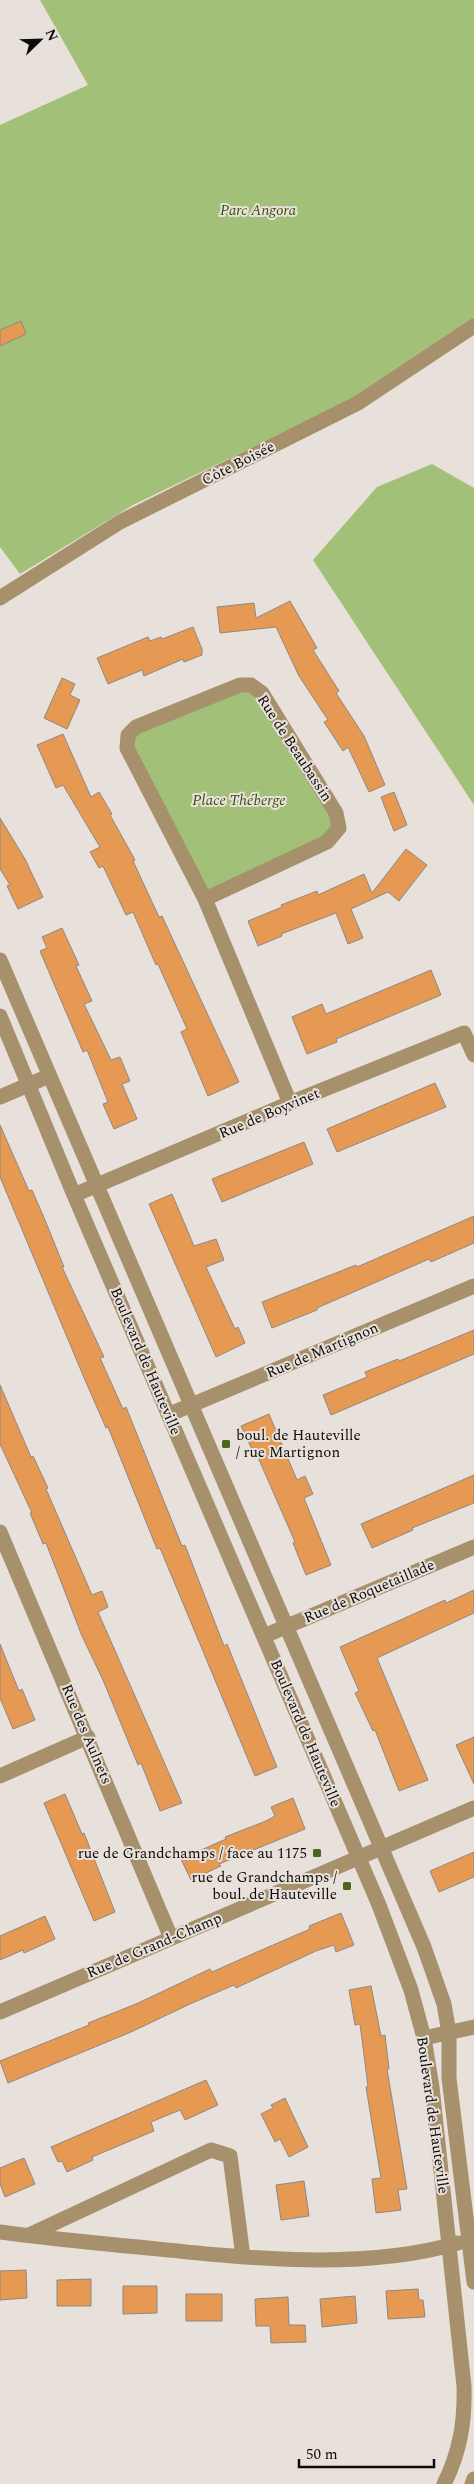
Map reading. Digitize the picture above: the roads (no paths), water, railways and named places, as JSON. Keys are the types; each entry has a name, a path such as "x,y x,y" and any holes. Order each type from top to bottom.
{"street":[{"name":"Côte Boisée","path":"0,598 120,522 358,403 474,326"},
{"name":"Rue de Beaubassin","path":"205,899 327,842 339,828 336,814 262,693 250,685 240,685 136,726 128,736 127,748 205,899 290,1104"},
{"name":"Boulevard de Hauteville","path":"0,960 424,1947 444,2004 449,2033 449,2078 471,2240 474,2282"},
{"name":"Boulevard de Hauteville","path":"0,1016 74,1195 170,1414 359,1857 411,1990 424,2038 432,2087 461,2353 464,2404 460,2443 444,2484"},
{"name":"Rue de Boyvinet","path":"74,1195 464,1033 474,1055"},
{"path":"0,1097 49,1076"},
{"name":"Rue de Martignon","path":"170,1414 474,1286"},
{"name":"Rue des Aulnets","path":"0,1532 88,1737 171,1938"},
{"name":"Rue de Roquetaillade","path":"264,1636 474,1547"},
{"path":"0,1776 88,1737"},
{"name":"Rue de Grand-Champ","path":"0,2012 474,1808"},
{"path":"424,2038 474,2027"},
{"path":"27,2236 211,2150 230,2156 243,2258"},
{"path":"0,2232 243,2258 359,2258 448,2246 471,2240"},
{"path":"472,2484 474,2479"}],"place":[{"name":"boul. de Hauteville / rue Martignon","path":"226,1444"},
{"name":"rue de Grandchamps / face au 1175","path":"317,1853"},
{"name":"rue de Grandchamps / boul. de Hauteville","path":"347,1886"}],"park label":[{"name":"Parc Angora","path":"258,210"},
{"name":"Place Théberge","path":"239,800"}]}
